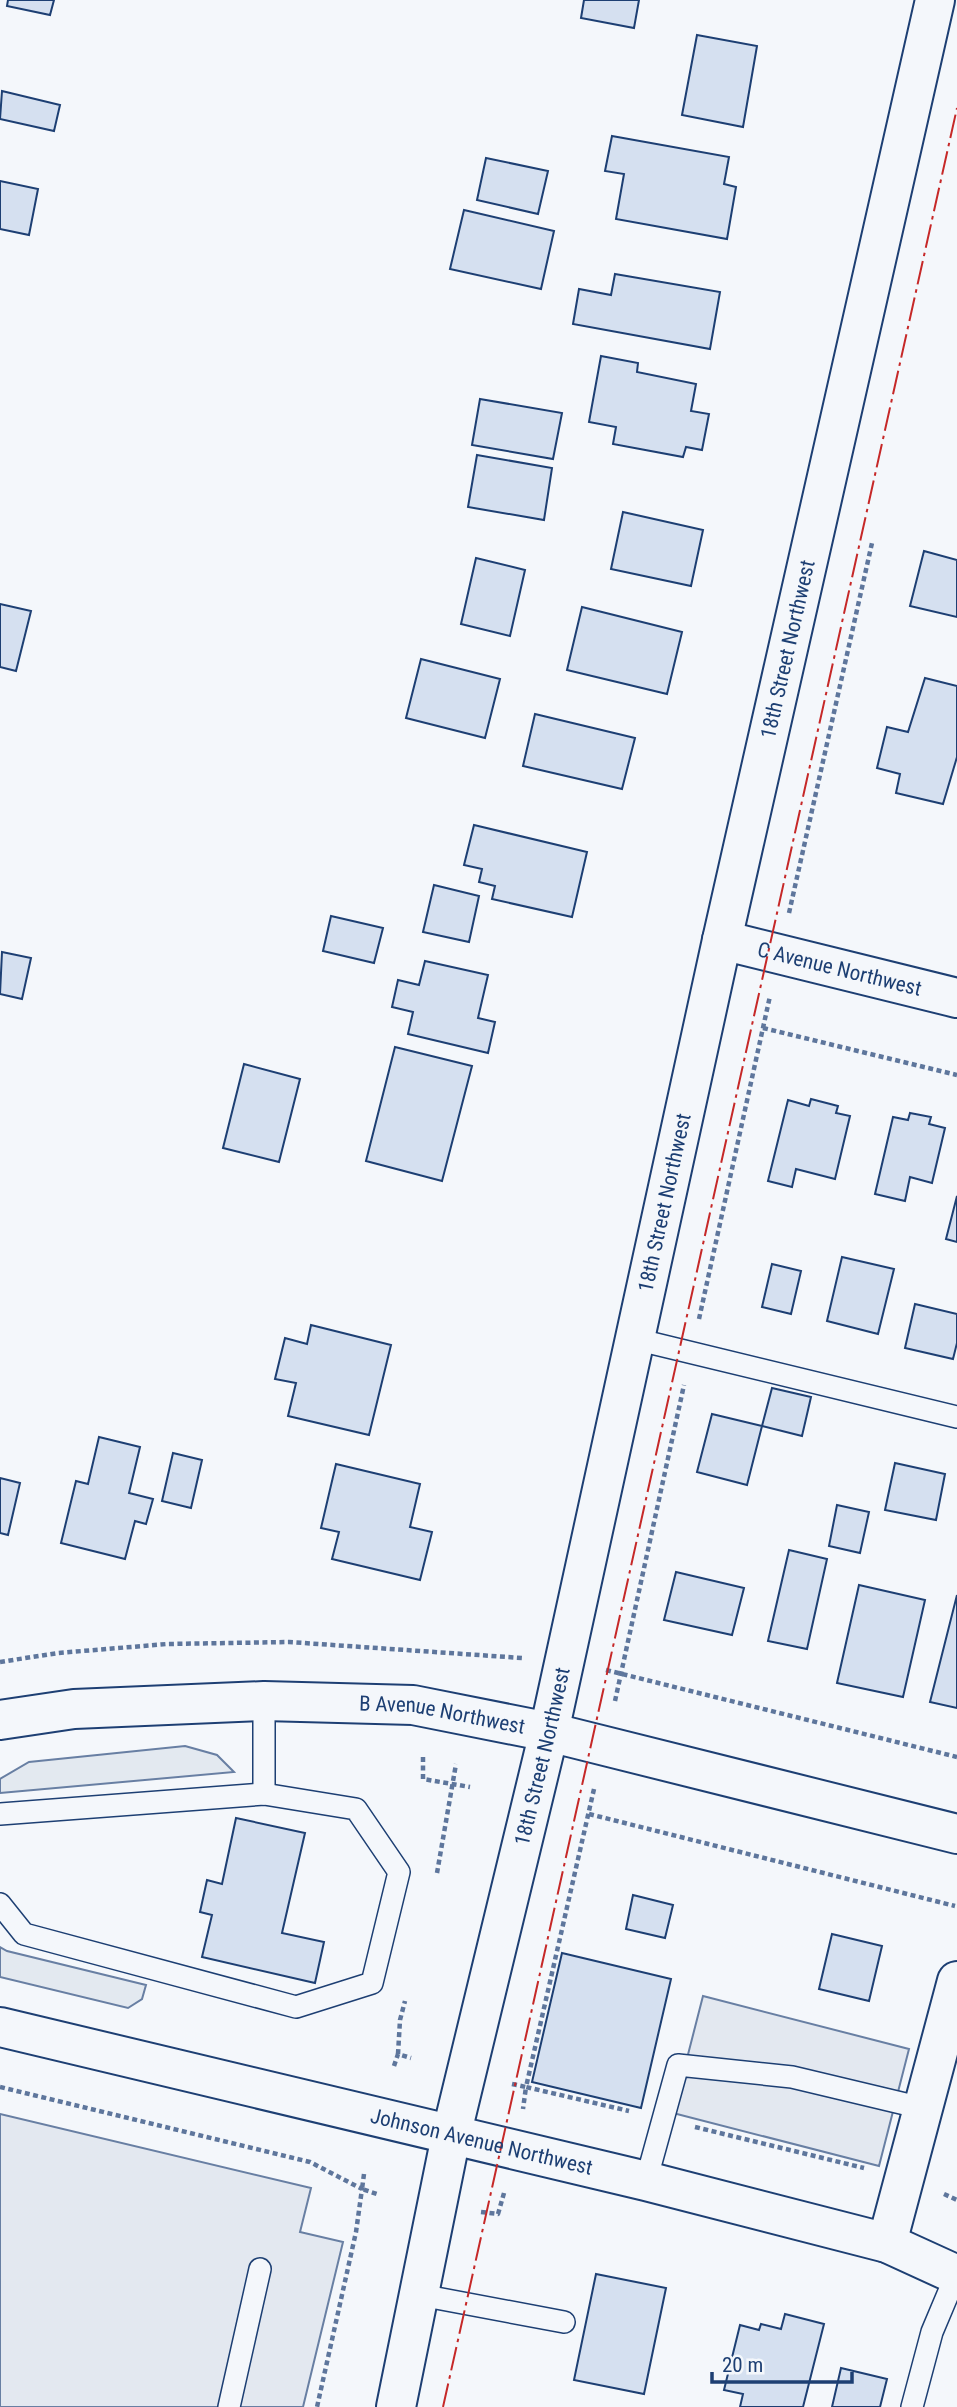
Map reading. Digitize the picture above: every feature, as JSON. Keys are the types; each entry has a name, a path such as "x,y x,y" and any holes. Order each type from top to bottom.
{"street":[{"name":"18th Street Northwest","path":"397,2407 452,2136 549,1732 722,940 934,0"},
{"name":"C Avenue Northwest","path":"722,940 957,998"},
{"name":"B Avenue Northwest","path":"0,1720 74,1709 264,1702 413,1704 549,1732 957,1833"},
{"path":"887,2243 957,1981"},
{"name":"Johnson Avenue Northwest","path":"0,2027 646,2181 887,2243 957,2275"}],"lane":[{"path":"635,1339 957,1417"},
{"path":"264,1702 264,1794"},
{"path":"0,1814 264,1794 356,1809 399,1872 372,1983 296,2007 24,1934 0,1903"},
{"path":"646,2181 678,2065 792,2077 922,2108"},
{"path":"229,2407 260,2269"},
{"path":"912,2407 932,2332 957,2275"},
{"path":"420,2295 564,2322"}],"path":[{"path":"788,914 872,543"},
{"path":"763,1028 957,1075"},
{"path":"0,1662 58,1653 167,1644 289,1642 522,1658"},
{"path":"595,1667 957,1756"},
{"path":"422,1757 423,1779 470,1787"},
{"path":"523,2110 594,1788"},
{"path":"589,1814 955,1906"},
{"path":"394,2066 398,2054 411,2058"},
{"path":"512,2084 872,2170"},
{"path":"0,2087 310,2162 377,2194"},
{"path":"317,2407 356,2232 365,2174"},
{"path":"480,2212 498,2214 504,2193"}],"shaded area":[{"path":"185,1746 217,1755 234,1772 0,1793 0,1779 29,1762"},
{"path":"0,1947 7,1951 146,1985 142,1999 128,2008 0,1977"},
{"path":"703,1996 909,2049 879,2166 673,2113"},
{"path":"0,2114 311,2188 300,2232 343,2242 303,2407 0,2407"}],"building":[{"path":"8,0 54,0 50,15 7,6"},
{"path":"584,0 639,0 634,28 581,18"},
{"path":"697,35 757,46 743,127 682,115"},
{"path":"2,91 60,105 54,131 0,119"},
{"path":"612,136 729,157 724,184 736,187 727,239 616,219 624,174 605,171"},
{"path":"486,158 548,171 538,214 477,200"},
{"path":"0,181 38,189 29,235 0,229"},
{"path":"464,210 554,231 541,289 450,269"},
{"path":"615,274 720,292 710,349 573,324 579,289 611,295"},
{"path":"601,356 638,363 637,372 696,384 691,411 709,414 702,450 686,447 683,457 613,444 616,427 589,422"},
{"path":"480,399 562,413 553,459 472,445"},
{"path":"477,455 552,468 544,520 468,507"},
{"path":"623,512 703,530 691,586 611,569"},
{"path":"924,551 957,560 957,617 910,606"},
{"path":"476,558 525,570 510,636 461,624"},
{"path":"0,604 31,611 16,671 0,667"},
{"path":"582,607 682,632 667,694 567,670"},
{"path":"421,659 500,679 485,738 406,718"},
{"path":"925,678 957,686 957,757 943,804 896,793 900,774 877,768 887,727 908,732"},
{"path":"535,714 635,738 622,789 523,766"},
{"path":"474,825 587,852 572,917 492,899 495,886 479,882 482,869 464,865"},
{"path":"434,885 479,896 469,942 423,932"},
{"path":"331,916 383,928 374,963 323,951"},
{"path":"2,952 31,958 22,999 0,994"},
{"path":"425,961 488,975 478,1018 495,1022 488,1053 408,1034 413,1012 392,1007 398,980 419,985"},
{"path":"395,1047 472,1066 442,1181 366,1161"},
{"path":"244,1064 300,1079 279,1162 223,1148"},
{"path":"811,1099 838,1106 836,1113 850,1116 835,1179 796,1169 792,1187 768,1181 788,1100 809,1106"},
{"path":"910,1113 931,1117 929,1124 945,1128 932,1183 910,1177 905,1201 875,1194 893,1117 908,1120"},
{"path":"957,1196 957,1242 946,1239"},
{"path":"842,1257 894,1269 878,1334 827,1321"},
{"path":"772,1264 801,1271 791,1314 762,1307"},
{"path":"915,1304 957,1314 957,1343 953,1359 905,1348"},
{"path":"311,1325 391,1345 369,1435 288,1416 296,1383 275,1379 285,1338 307,1344"},
{"path":"772,1388 811,1397 802,1436 762,1426"},
{"path":"712,1414 762,1426 747,1485 697,1472"},
{"path":"99,1437 140,1447 129,1493 153,1499 146,1524 135,1521 125,1559 61,1543 76,1481 88,1484"},
{"path":"173,1453 202,1460 191,1508 162,1501"},
{"path":"895,1463 945,1474 936,1520 885,1510"},
{"path":"336,1464 420,1484 410,1527 432,1532 420,1580 332,1559 339,1532 321,1528"},
{"path":"0,1478 20,1483 8,1535 0,1533"},
{"path":"837,1505 869,1512 860,1553 829,1546"},
{"path":"789,1550 827,1559 807,1649 768,1641"},
{"path":"676,1572 744,1588 732,1635 664,1620"},
{"path":"859,1585 925,1600 903,1697 837,1683"},
{"path":"957,1595 957,1708 930,1702"},
{"path":"236,1818 305,1833 282,1933 324,1942 315,1983 202,1957 212,1915 200,1912 207,1880 222,1884"},
{"path":"633,1895 673,1905 665,1938 626,1929"},
{"path":"832,1934 882,1946 869,2001 819,1989"},
{"path":"562,1953 671,1979 641,2108 532,2082"},
{"path":"596,2274 666,2288 644,2394 574,2380"},
{"path":"785,2314 824,2324 803,2407 740,2407 743,2394 724,2390 740,2325 759,2330 761,2324 781,2329"},
{"path":"841,2368 887,2379 880,2407 832,2407"}],"power":[{"path":"443,2407 957,108"}]}
